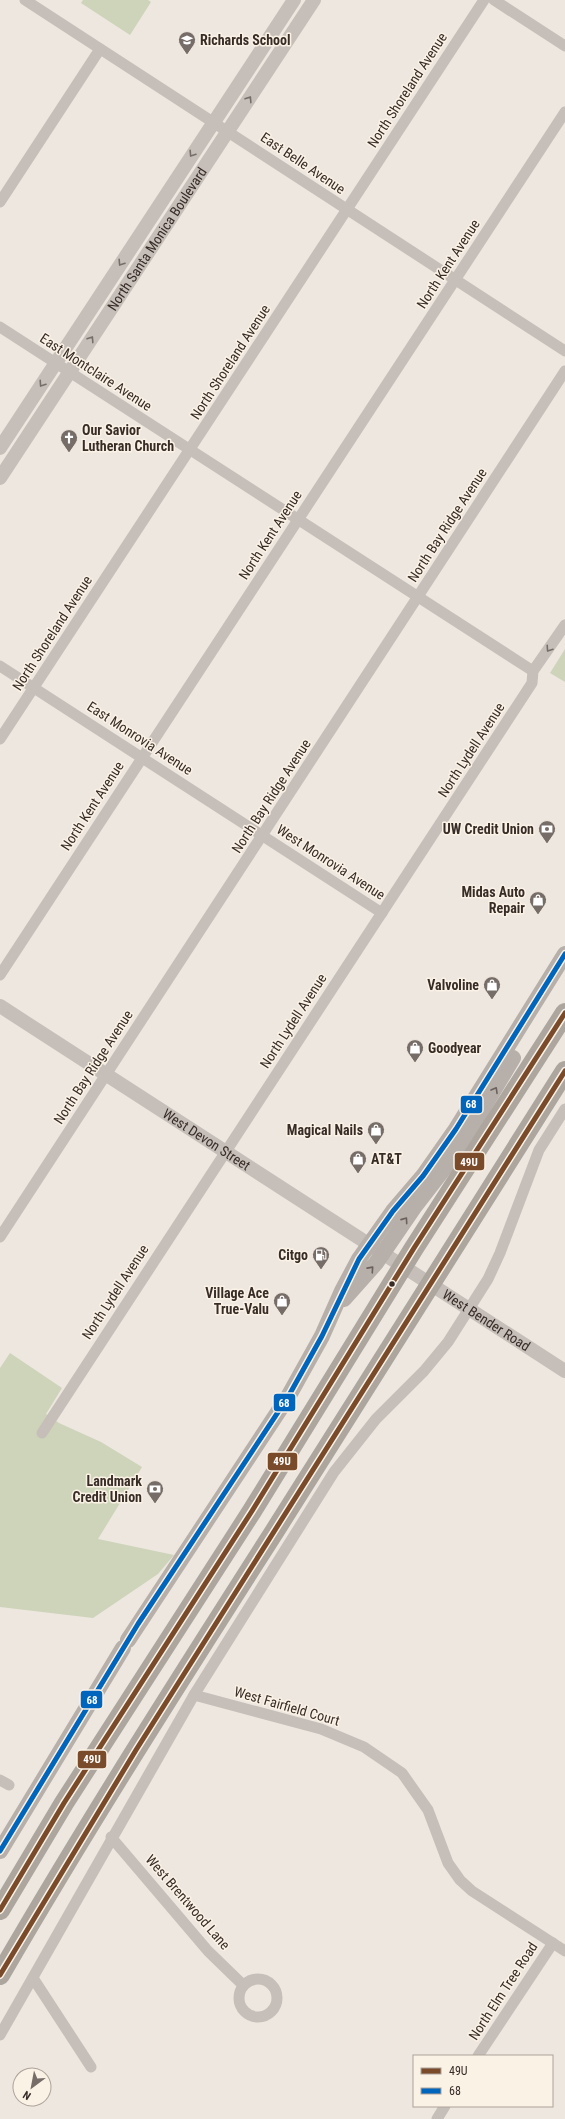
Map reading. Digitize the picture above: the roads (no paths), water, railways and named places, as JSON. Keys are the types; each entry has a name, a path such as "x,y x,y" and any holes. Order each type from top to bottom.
{"highway":[{"path":"0,1910 64,1802 252,1511 414,1248 565,1013"},
{"path":"0,1975 79,1839 565,1071"}],"main road":[{"path":"0,1851 125,1644 268,1430 322,1336 337,1305 376,1263 377,1248 393,1211 424,1176 456,1129 565,954"},
{"path":"377,1248 415,1206 456,1154 565,973"}],"street":[{"name":"East Belle Avenue","path":"25,0 565,351"},
{"name":"North Santa Monica Boulevard","path":"0,448 294,0"},
{"name":"North Santa Monica Boulevard","path":"0,478 314,0"},
{"name":"North Shoreland Avenue","path":"0,739 484,0"},
{"path":"494,0 565,46"},
{"path":"0,202 100,49"},
{"name":"North Kent Avenue","path":"0,974 565,112"},
{"name":"East Montclaire Avenue","path":"0,327 533,671"},
{"name":"North Bay Ridge Avenue","path":"0,1237 565,372"},
{"name":"North Lydell Avenue","path":"42,1433 532,683 533,671 565,625"},
{"name":"East Monrovia Avenue","path":"0,666 263,836"},
{"name":"West Monrovia Avenue","path":"263,836 382,913"},
{"name":"West Devon Street","path":"0,1006 308,1204"},
{"path":"0,2034 33,1978 111,1837 194,1695 334,1472 376,1419 424,1371 448,1342 470,1309 488,1279 500,1253 538,1150 565,1109"},
{"name":"West Bender Road","path":"308,1204 565,1371"},
{"name":"West Fairfield Court","path":"194,1695 321,1729 364,1747 402,1773 428,1810 448,1863 460,1880 472,1891 565,1951"},
{"name":"West Brentwood Lane","path":"111,1837 208,1951 243,1985"},
{"name":"North Elm Tree Road","path":"479,2055 553,1943"},
{"path":"33,1978 91,2067"},
{"path":"437,2119 444,2107"}],"place":[{"name":"Richards School","path":"187,55"},
{"name":"Our Savior Lutheran Church","path":"69,453"},
{"name":"UW Credit Union","path":"547,844"},
{"name":"Midas Auto Repair","path":"538,915"},
{"name":"Valvoline","path":"492,1000"},
{"name":"Goodyear","path":"415,1063"},
{"name":"Magical Nails","path":"376,1145"},
{"name":"AT&T","path":"358,1174"},
{"name":"Citgo","path":"321,1270"},
{"name":"Village Ace True-Valu","path":"282,1316"},
{"name":"Landmark Credit Union","path":"155,1504"}]}
